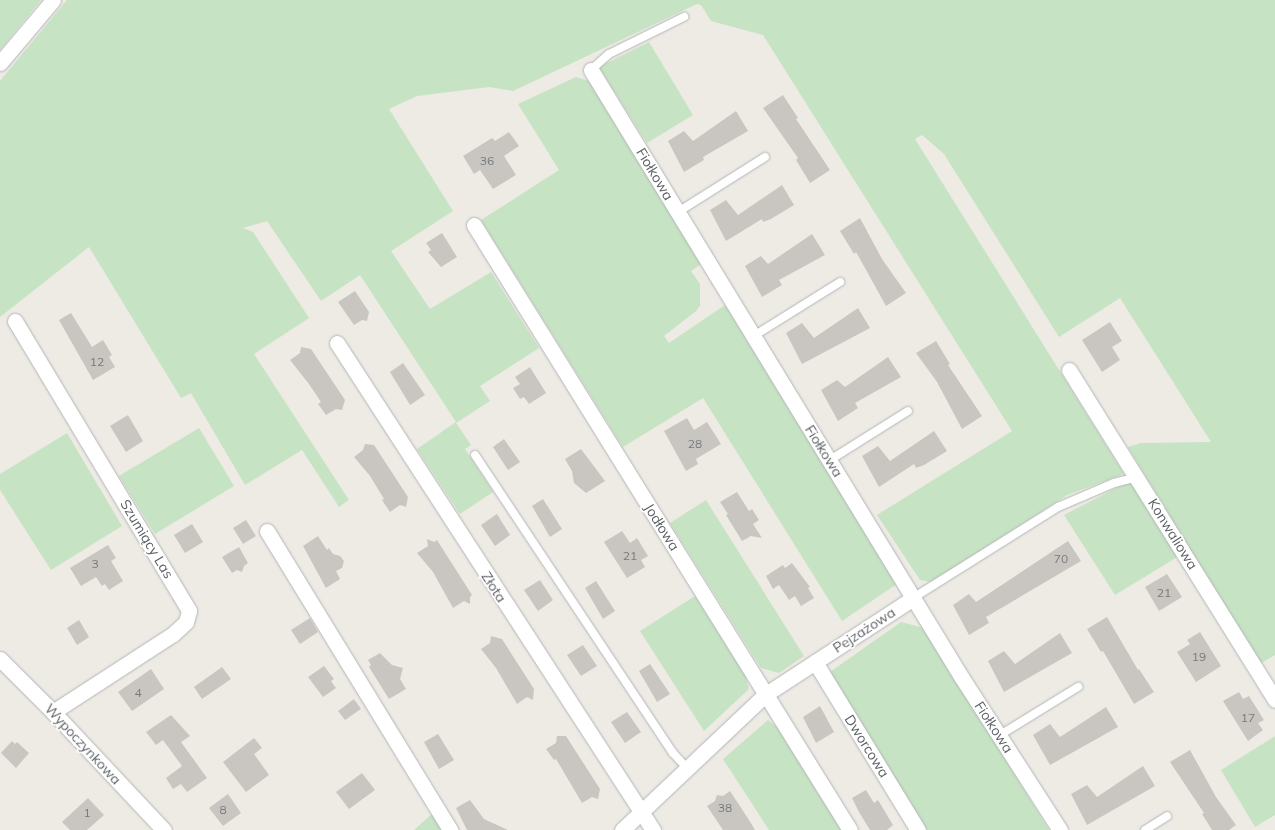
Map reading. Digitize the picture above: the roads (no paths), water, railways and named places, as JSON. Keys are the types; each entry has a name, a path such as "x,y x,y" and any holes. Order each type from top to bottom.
{"street":[{"path":"0,63 53,0"},
{"name":"Fiołkowa","path":"590,70 678,212 752,337 1060,830"},
{"name":"Jodłowa","path":"474,224 850,830"},
{"name":"Szumiący Las","path":"15,321 189,611 186,622 172,634 54,712"},
{"name":"Złota","path":"337,343 653,830"},
{"name":"Konwaliowa","path":"1069,370 1138,477 1275,700"},
{"path":"268,531 450,830"},
{"name":"Pejzażowa","path":"622,830 766,694 914,598"},
{"name":"Wypoczynkowa","path":"0,659 54,712 164,830"},
{"name":"Dworcowa","path":"815,662 918,830"}],"lane":[{"path":"590,70 609,54 684,17"},
{"path":"678,212 765,157"},
{"path":"752,337 840,282"},
{"path":"830,460 908,411"},
{"path":"475,455 673,753 687,768"},
{"name":"Pejzażowa","path":"914,598 1058,507 1114,483 1138,477"},
{"path":"1000,735 1078,687"},
{"path":"1145,830 1167,816"}]}
